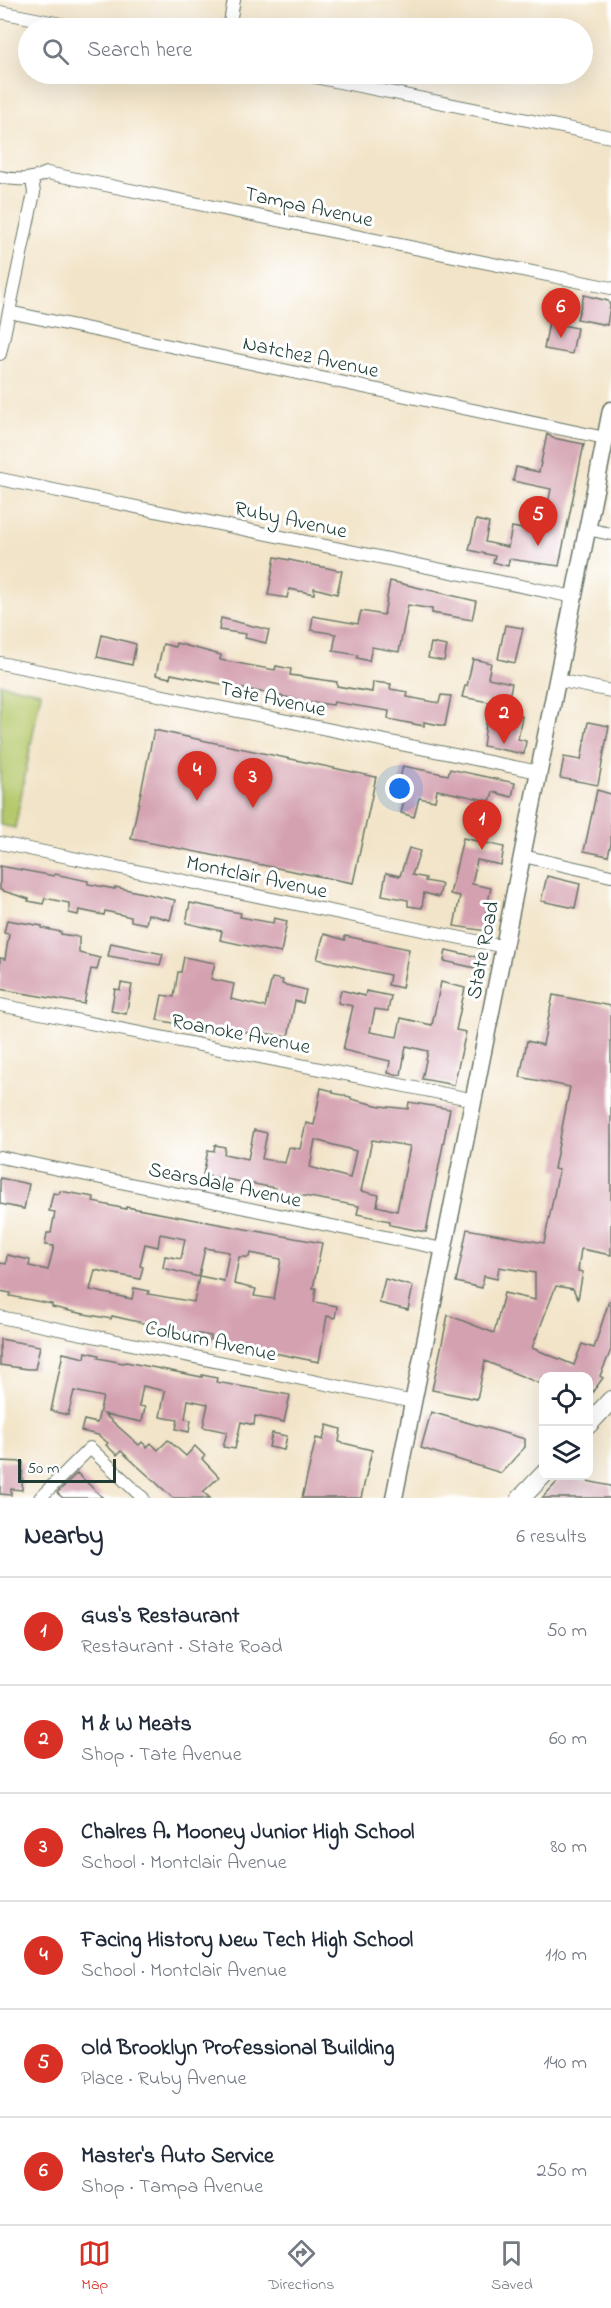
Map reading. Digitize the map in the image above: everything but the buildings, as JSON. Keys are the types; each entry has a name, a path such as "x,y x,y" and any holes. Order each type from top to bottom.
{"main road":[{"name":"State Road","path":"394,1498 611,410"},
{"path":"593,1420 611,1400"},
{"path":"521,1498 539,1478"}],"street":[{"path":"231,18 234,0"},
{"path":"0,12 30,18"},
{"path":"350,84 611,136"},
{"name":"Tampa Avenue","path":"0,177 12,180 32,179 47,173 611,288"},
{"path":"0,354 2,329 9,312 34,193 32,179"},
{"name":"Natchez Avenue","path":"9,312 605,438"},
{"name":"Ruby Avenue","path":"0,479 574,597"},
{"path":"587,529 611,534"},
{"name":"Tate Avenue","path":"0,663 539,772"},
{"path":"557,680 611,691"},
{"name":"Montclair Avenue","path":"0,843 505,947"},
{"path":"523,856 611,876"},
{"name":"Roanoke Avenue","path":"0,1005 475,1100"},
{"name":"Searsdale Avenue","path":"0,1157 443,1249"},
{"name":"Colburn Avenue","path":"0,1317 414,1402"},
{"path":"40,1498 90,1448 142,1498"}],"green space":[{"path":"0,684 41,692 15,828 0,825"}],"place":[{"name":"Master's Auto Service","path":"561,338"},
{"name":"Old Brooklyn Professional Building","path":"538,546"},
{"name":"M & W Meats","path":"504,744"},
{"name":"Facing History New Tech High School","path":"197,801"},
{"name":"Chalres A. Mooney Junior High School","path":"253,808"},
{"name":"Gus's Restaurant","path":"482,850"}]}
